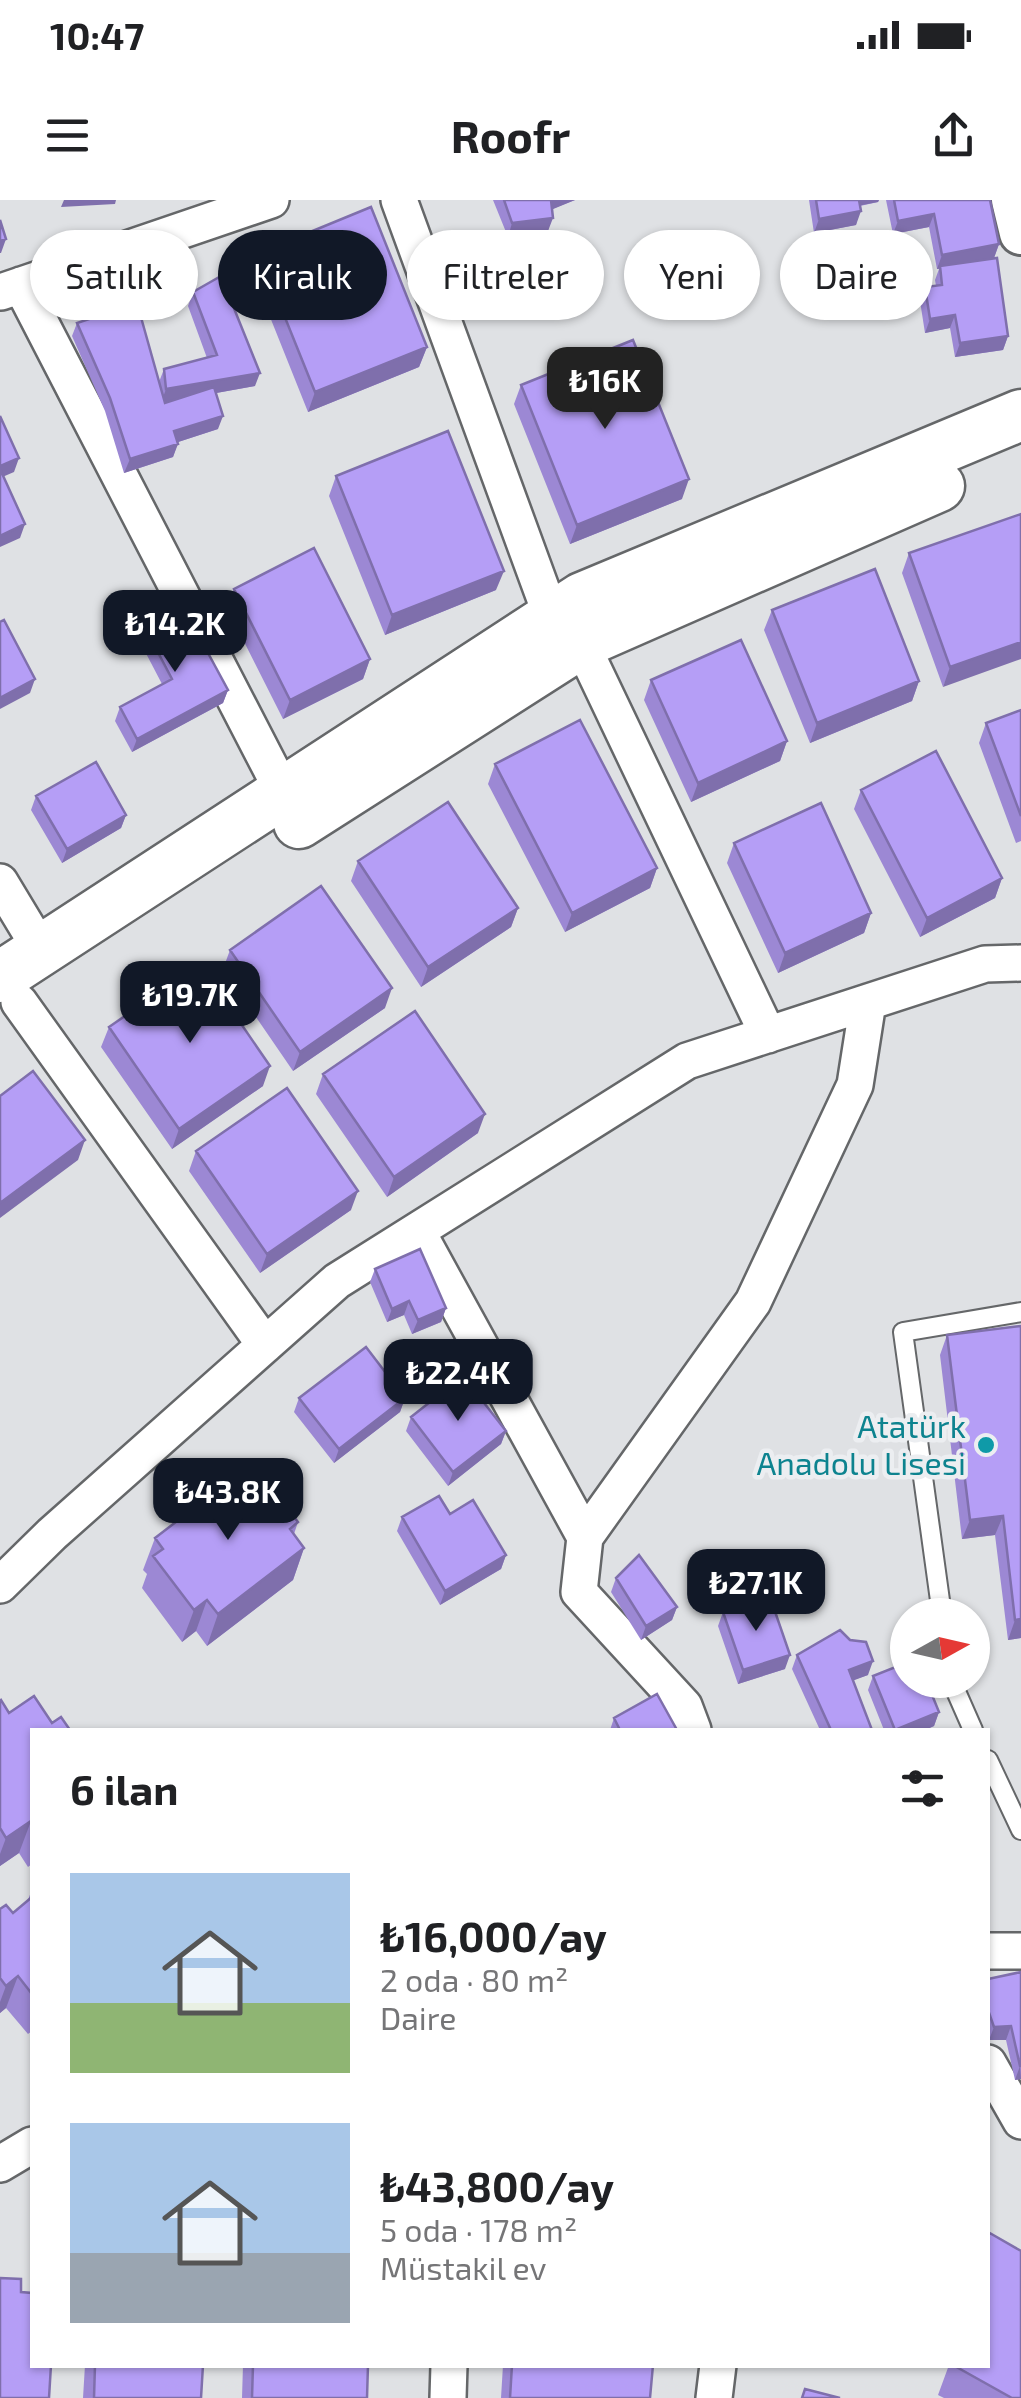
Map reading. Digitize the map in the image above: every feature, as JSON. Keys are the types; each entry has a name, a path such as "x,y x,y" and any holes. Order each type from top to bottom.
{"main road":[{"path":"6,998 567,630 582,598 1021,415"},
{"path":"6,998 41,950 283,792 567,630 1021,450"}],"street":[{"path":"272,200 10,288 283,792"},
{"path":"399,200 567,630 768,1035"},
{"path":"1013,200 1021,233"},
{"path":"0,882 41,950"},
{"path":"0,1585 52,1534 338,1281 687,1061 985,964 1021,964"},
{"path":"6,998 266,1345"},
{"path":"692,1728 684,1706 579,1592 584,1537 753,1302 855,1086 868,1002"},
{"path":"417,1231 584,1537"},
{"path":"990,1951 1021,1951"},
{"path":"990,2067 1021,2121"},
{"path":"0,2164 30,2146"},
{"path":"448,2398 449,2368"},
{"path":"714,2398 718,2368"}],"lane":[{"path":"940,1598 903,1332 1021,1312"},
{"path":"958,1698 972,1728"},
{"path":"990,1764 1021,1830"}],"building":[{"path":"504,200 551,200 553,218 512,223"},
{"path":"816,200 859,200 861,211 819,219"},
{"path":"894,200 990,200 999,244 942,255 934,214 898,221"},
{"path":"371,207 380,230 315,230"},
{"path":"0,220 6,239 0,241"},
{"path":"387,247 407,297 407,320 416,320 427,347 315,392 286,320 387,320"},
{"path":"997,258 1008,336 960,343 955,315 933,319 933,286 942,285 940,266"},
{"path":"218,278 218,320 239,320 260,373 166,389 164,369 217,355 198,305 198,289"},
{"path":"142,320 165,403 214,387 223,416 174,431 178,444 130,459 110,398 77,323"},
{"path":"633,340 689,479 577,525 521,385"},
{"path":"0,416 19,458 0,466"},
{"path":"448,431 504,571 392,615 336,476"},
{"path":"0,469 25,524 0,536"},
{"path":"1021,514 1021,642 950,667 909,553"},
{"path":"314,548 370,659 290,700 234,589"},
{"path":"875,569 919,681 817,723 772,610"},
{"path":"182,605 228,690 137,739 120,707 172,679 144,626"},
{"path":"4,620 35,679 0,698 0,622"},
{"path":"741,640 787,741 698,783 651,680"},
{"path":"1021,710 1021,816 986,723"},
{"path":"580,720 657,868 572,913 495,764"},
{"path":"936,751 1002,878 927,918 861,790"},
{"path":"96,762 126,815 67,849 36,796"},
{"path":"448,802 518,908 428,967 358,861"},
{"path":"821,803 871,913 785,953 734,843"},
{"path":"321,886 392,988 300,1052 230,950"},
{"path":"200,964 270,1066 179,1129 109,1027"},
{"path":"415,1011 485,1114 394,1177 323,1074"},
{"path":"33,1071 85,1140 0,1203 0,1096"},
{"path":"287,1088 358,1191 267,1254 196,1151"},
{"path":"420,1249 446,1308 418,1320 409,1301 392,1309 375,1269"},
{"name":"Atatürk Anadolu Lisesi","path":"1021,1326 1021,1619 1015,1620 1003,1516 970,1520 947,1335"},
{"path":"366,1347 405,1398 339,1449 299,1398"},
{"path":"463,1376 506,1431 453,1472 411,1417"},
{"path":"241,1472 246,1487 262,1475 298,1522 290,1529 304,1548 218,1614 207,1600 194,1610 153,1556 163,1549 155,1538"},
{"path":"439,1496 450,1514 473,1500 506,1555 445,1591 402,1517"},
{"path":"639,1555 677,1607 646,1626 616,1578"},
{"path":"770,1597 790,1655 743,1670 723,1612"},
{"path":"840,1630 850,1640 866,1642 873,1661 849,1670 871,1728 830,1728 797,1655"},
{"path":"890,1669 890,1698 933,1698 939,1712 894,1728 873,1676"},
{"path":"657,1694 676,1728 619,1728 614,1718"},
{"path":"34,1696 52,1723 61,1717 69,1728 30,1728 30,1822 6,1838 0,1828 1,1700 9,1713"},
{"path":"30,1899 30,1991 18,1976 6,1986 0,1978 0,1909 6,1905 13,1913"},
{"path":"1021,1972 1021,2066 1011,2026 994,2027 990,2016 990,1979"},
{"path":"990,2233 1021,2251 1021,2398 1012,2398 958,2368 990,2368"},
{"path":"0,2278 21,2279 21,2292 30,2293 30,2368 51,2368 49,2398 0,2398"},
{"path":"95,2368 203,2368 201,2398 94,2398"},
{"path":"253,2368 368,2368 367,2398 252,2398"},
{"path":"512,2368 653,2368 650,2398 510,2398"},
{"path":"805,2389 840,2398 802,2398"}],"place":[{"name":"Atatürk Anadolu Lisesi","path":"986,1445"}]}
